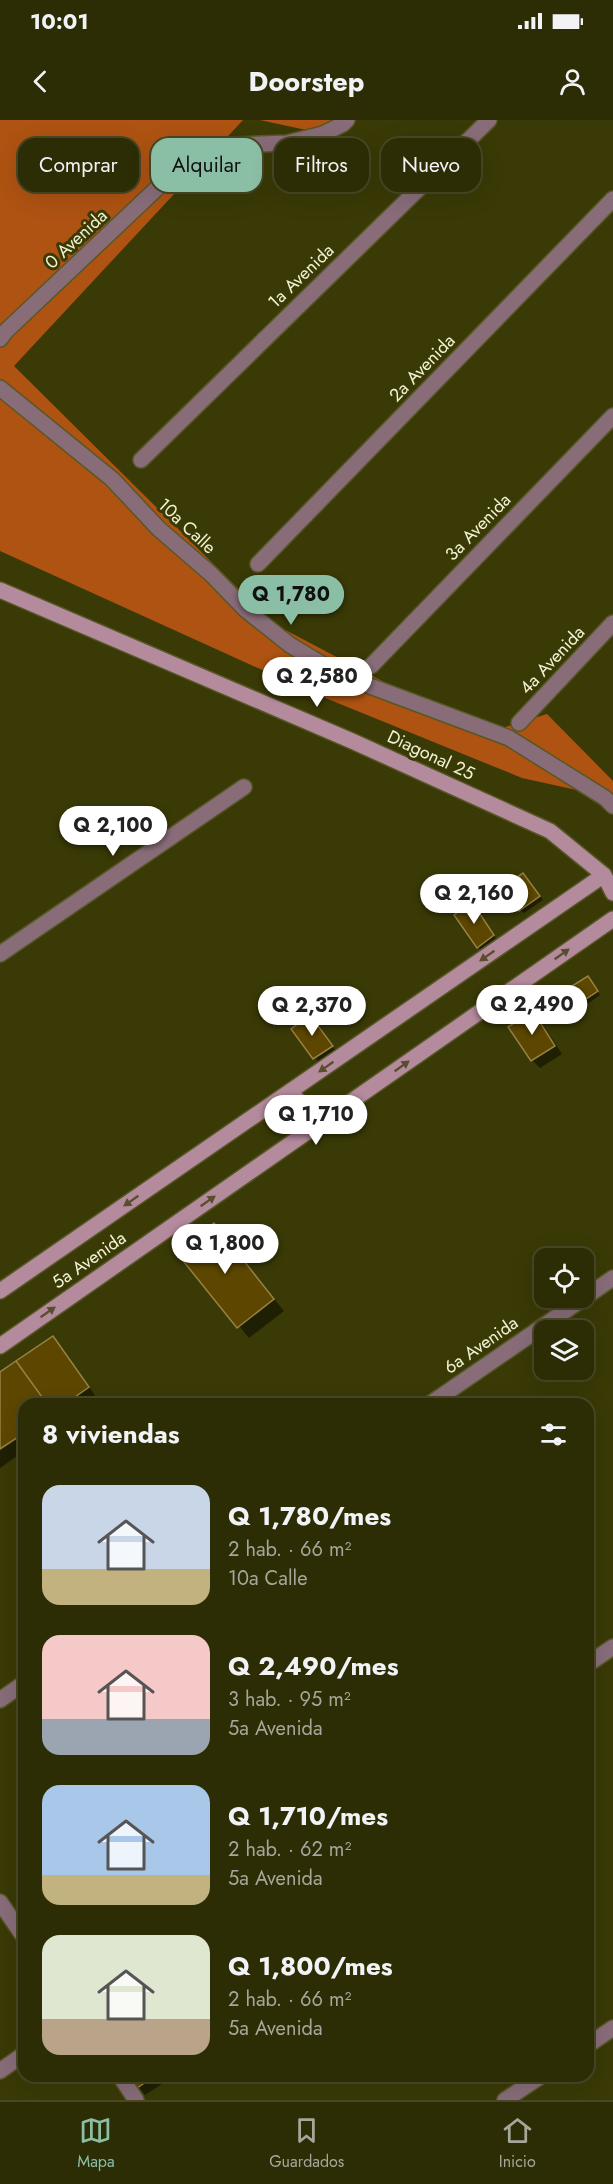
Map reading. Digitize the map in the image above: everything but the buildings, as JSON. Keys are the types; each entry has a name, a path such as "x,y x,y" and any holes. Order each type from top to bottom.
{"main road":[{"name":"Diagonal 25","path":"0,590 352,741 550,831 604,875"},
{"path":"604,875 613,894"},
{"name":"5a Avenida","path":"0,1291 604,875"},
{"name":"5a Avenida","path":"0,1346 613,919"},
{"path":"291,1091 316,1126"}],"street":[{"name":"0 Avenida","path":"0,339 189,158 209,146 287,143 323,134 347,120"},
{"name":"1a Avenida","path":"141,460 489,120"},
{"name":"2a Avenida","path":"258,564 613,199"},
{"name":"10a Calle","path":"0,388 112,479 159,529 211,574 246,610 290,645 354,680 509,738 605,798 613,806"},
{"name":"3a Avenida","path":"372,666 613,416"},
{"name":"4a Avenida","path":"519,723 613,623"},
{"path":"0,954 244,787"},
{"name":"6a Avenida","path":"439,1398 613,1278"},
{"path":"594,1660 613,1647"},
{"path":"0,1700 18,1687"},
{"path":"0,1902 18,1928"},
{"path":"594,2041 613,2028"},
{"path":"0,2071 18,2058"},
{"path":"124,2082 136,2100"},
{"path":"505,2100 532,2082"}],"shaded area":[{"path":"0,120 243,120 226,138 151,138 151,192 176,192 14,366 274,624 483,734 547,714 613,781 613,798 522,778 313,693 0,551"},
{"path":"260,120 344,120 329,135"}]}
